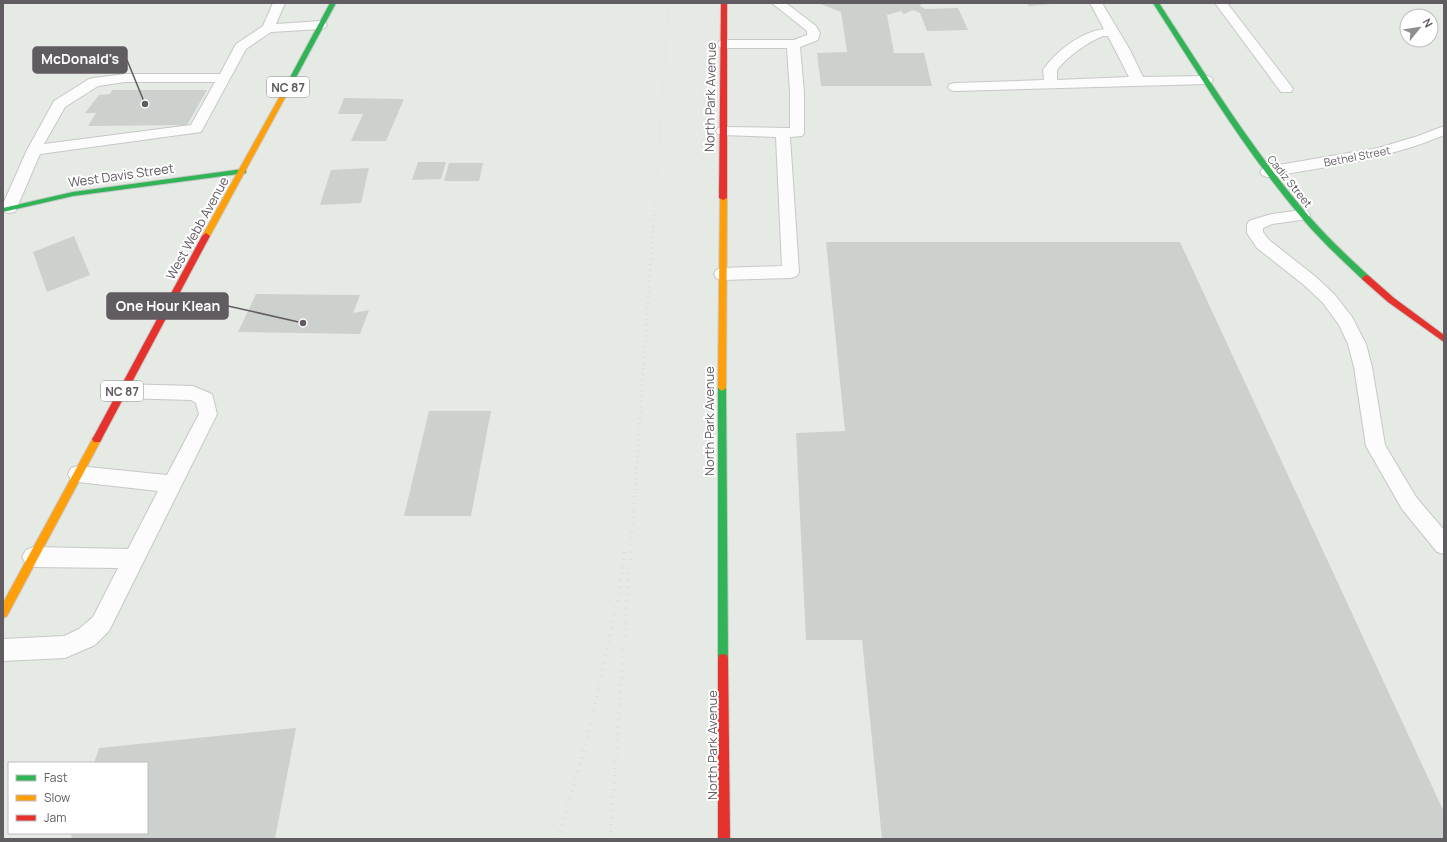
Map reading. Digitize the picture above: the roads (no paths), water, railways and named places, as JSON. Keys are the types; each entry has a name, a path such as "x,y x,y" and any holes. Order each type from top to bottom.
{"main road":[{"name":"West Webb Avenue","path":"6,602 33,557 333,3"},
{"name":"North Park Avenue","path":"724,3 722,274 724,839"},
{"name":"Cadiz Street","path":"1156,3 1250,148 1267,172 1302,215 1339,255 1391,300 1444,338"},
{"name":"West Davis Street","path":"6,209 73,194 243,170"}],"lane":[{"path":"34,150 196,129 241,47 268,28 279,3"},
{"path":"724,44 793,44 813,36 814,33 809,26 778,3"},
{"path":"1096,3 1113,32 1138,81"},
{"path":"1221,3 1286,89"},
{"path":"268,28 321,25"},
{"path":"1053,85 1049,72 1052,66 1079,44 1093,35 1113,32"},
{"path":"723,131 797,133 797,93 793,44"},
{"path":"6,209 34,150 59,104 94,82 125,78 223,78"},
{"path":"955,87 1206,80"},
{"name":"Bethel Street","path":"1267,172 1384,152 1421,141 1444,130"},
{"path":"722,274 791,272 784,133"},
{"path":"1302,215 1270,219 1260,222 1255,225 1255,233 1263,244 1294,267 1329,299 1346,322 1357,344 1363,367 1376,446 1409,503 1444,545"},
{"path":"3,650 66,647 87,637 101,624 208,414 205,399 193,392 122,391"},
{"path":"78,474 172,484"},
{"path":"33,557 134,559"}],"railway":[{"path":"654,215 669,3"},
{"path":"635,490 654,214"},
{"path":"610,839 635,489"},
{"path":"558,839 587,740 618,600 625,551"}],"place":[{"name":"McDonald's","path":"145,104"},
{"name":"One Hour Klean","path":"303,323"}]}
